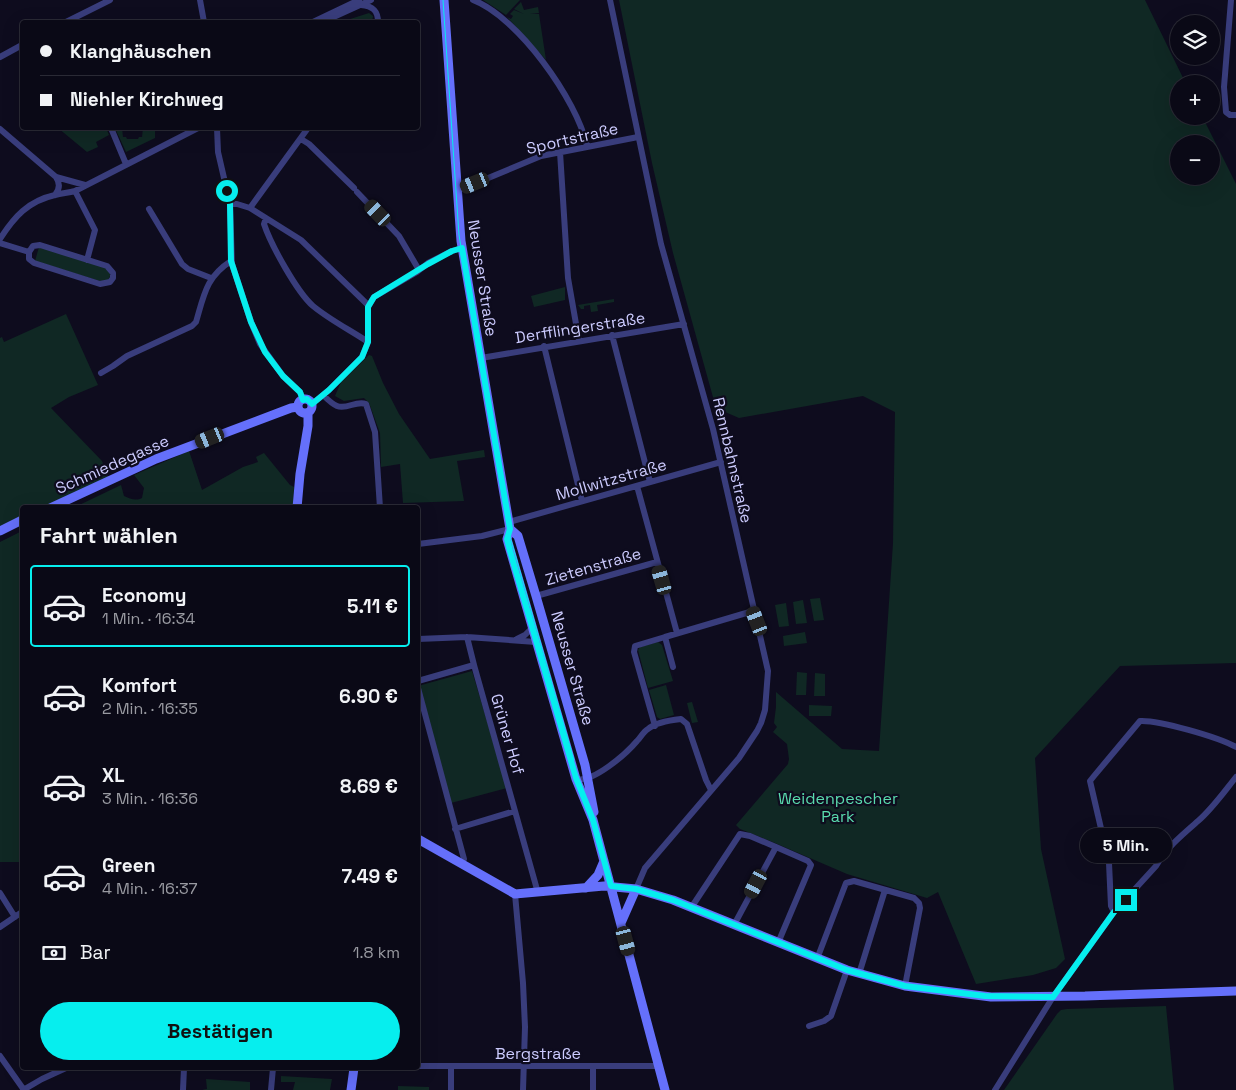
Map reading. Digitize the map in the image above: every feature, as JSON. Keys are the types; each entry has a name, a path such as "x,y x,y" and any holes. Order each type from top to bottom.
{"main road":[{"name":"Neusser Straße","path":"444,0 462,248 509,525 508,545 576,778 593,820 665,1090"},
{"path":"298,505 308,413 312,408 312,404 307,399 301,403 302,412 308,413"},
{"name":"Schmiedegasse","path":"56,505 156,459 301,403"},
{"path":"0,531 20,521"},
{"name":"Neusser Straße","path":"509,525 518,536 536,596 587,778 594,810 593,820"},
{"path":"420,840 515,894 611,886 636,889 673,900 847,970 905,986 985,996 1053,997 1236,991"},
{"path":"586,888 598,875 604,861"},
{"path":"621,923 636,889"},
{"path":"351,1090 354,1070"}],"street":[{"path":"70,20 110,0"},
{"path":"200,0 204,20"},
{"path":"318,20 371,0"},
{"path":"473,0 505,21 519,33 535,53 574,111 584,134 586,146"},
{"name":"Rennbahnstraße","path":"610,0 661,244 721,462 768,671 767,698 762,723 739,758 645,868 636,889"},
{"path":"1231,0 1224,87 1226,112 1236,116"},
{"path":"327,20 359,3 373,8 377,14 378,20"},
{"path":"0,57 20,46"},
{"path":"0,129 56,177 85,185"},
{"path":"112,130 126,164"},
{"path":"29,252 0,241 11,221 24,209 55,195 75,191 194,130"},
{"path":"216,130 218,152 230,204 231,261 260,344 283,376 300,392 301,403"},
{"path":"250,208 307,130"},
{"name":"Sportstraße","path":"457,190 541,156 638,137"},
{"path":"301,139 309,144 399,236 419,270"},
{"path":"560,152 568,278 579,340"},
{"path":"55,195 59,190 56,177"},
{"path":"75,191 95,233 87,260"},
{"path":"230,204 250,208 301,240 368,305"},
{"path":"149,209 182,264 188,270 211,278"},
{"path":"266,218 264,224 267,233 306,299 317,309 368,342"},
{"path":"33,246 40,246 87,260 109,268 113,274 110,282 100,284 34,263 29,259 29,252 33,246"},
{"path":"312,404 359,360 368,342 368,305 376,295 434,260 462,248"},
{"path":"101,373 127,356 192,326 196,322 211,278 231,261"},
{"name":"Derfflingerstraße","path":"481,358 579,340 684,324"},
{"path":"612,336 650,482"},
{"path":"544,346 582,501"},
{"path":"323,395 336,406 344,408 360,402 366,404 374,432 380,505"},
{"name":"Mollwitzstraße","path":"420,544 482,536 582,501 721,462"},
{"path":"637,486 677,633"},
{"name":"Zietenstraße","path":"536,596 657,562"},
{"path":"654,726 635,646 753,611"},
{"path":"516,640 532,628"},
{"path":"420,638 467,637 536,642"},
{"name":"Grüner Hof","path":"467,637 538,893"},
{"path":"665,637 673,667"},
{"path":"420,680 474,665"},
{"path":"420,696 464,859 462,863"},
{"path":"576,778 579,780 587,778 605,769 633,746 647,730 654,726 678,720 686,722 711,790"},
{"path":"1114,912 1111,906 1109,863 1090,782 1094,776 1140,721 1149,720 1190,731 1236,747"},
{"path":"995,1090 1053,997 1114,912 1137,889 1166,852 1189,827 1198,821 1236,777"},
{"path":"455,828 515,811"},
{"path":"691,908 740,834 750,836 808,861 810,865 778,943"},
{"path":"734,925 776,847"},
{"path":"817,959 846,883 854,881 916,899 920,904 905,986"},
{"path":"859,974 885,890"},
{"path":"0,893 15,917"},
{"path":"515,894 523,983 523,1090"},
{"path":"0,927 20,913"},
{"path":"809,1026 824,1021 831,1016 847,970"},
{"path":"0,1056 23,1090 62,1070"},
{"name":"Bergstraße","path":"420,1066 659,1066"},
{"path":"451,1066 451,1090"},
{"path":"593,1067 593,1090"},
{"path":"183,1090 184,1070"},
{"path":"271,1090 274,1070"}],"green space":[{"path":"483,0 520,0 506,15"},
{"name":"Weidenpescher Park","path":"619,0 1145,0 1170,51 1170,65 1177,65 1182,75 1170,75 1170,125 1206,125 1212,135 1170,135 1170,185 1220,185 1220,152 1236,184 1236,663 1120,666 1035,758 1041,849 1065,959 1056,968 1033,975 976,984 938,892 927,898 847,874 740,829 736,825 788,764 787,744 773,732 777,727 774,723 776,692 842,749 879,751 893,543 895,412 863,396 739,418 716,408 673,253 652,163"},
{"path":"521,2 524,10 538,7 539,13 530,14 539,14 546,60 507,17 511,19 513,16 510,14 514,10 524,14 514,9"},
{"path":"369,13 373,16 372,20 347,20"},
{"path":"60,130 107,130 109,135 96,142 98,147 87,152"},
{"path":"116,130 122,130 123,137 127,139 138,139 142,137 143,130 155,130 155,138 126,152"},
{"path":"39,247 105,267 110,271 110,276 108,280 103,282 35,261"},
{"path":"565,287 565,300 534,307 531,296"},
{"path":"614,299 614,302 597,305 598,311 591,312 590,305 584,306 584,309 581,309 578,305"},
{"path":"66,314 98,385 69,397 51,408 102,461 108,477 47,505 20,505 20,518 0,527 0,338 2,337 4,342"},
{"path":"369,355 372,356 399,414 430,459 484,450 485,457 457,461 464,501 403,503 400,464 381,467 380,433 369,403 364,398 344,401 335,396 341,382"},
{"path":"189,451 202,490 243,467 258,462 256,457 264,453 290,485 294,487 293,505 79,505 121,485 124,496 133,499 142,498 144,488 134,475"},
{"path":"20,532 20,862 0,862 0,542"},
{"path":"820,598 824,620 814,621 810,599"},
{"path":"803,600 807,623 796,624 793,602"},
{"path":"786,603 789,626 779,627 775,605"},
{"path":"805,632 807,643 784,646 783,636"},
{"path":"658,642 662,645 673,681 648,688 638,650 640,647"},
{"path":"472,671 507,788 451,803 420,693 420,685"},
{"path":"797,672 807,673 806,695 796,695"},
{"path":"815,673 825,674 825,696 814,696"},
{"path":"666,685 674,715 660,719 657,717 649,690"},
{"path":"692,702 698,722 692,723 687,703"},
{"path":"809,705 832,706 831,716 809,716"},
{"path":"1166,1006 1174,1090 1004,1090 1061,1010"},
{"path":"281,1076 332,1079 330,1090 293,1090 295,1082 281,1082"},
{"path":"206,1079 250,1082 250,1090 202,1090 207,1089"},
{"path":"398,1086 429,1087 429,1090 398,1090"}],"tram line":[{"path":"443,0 459,235 506,517 574,760"}],"route":[{"path":"227,191 230,204 231,261 251,322 265,352 283,376 300,392 303,400 307,399 312,404 362,357 368,342 368,307 374,297 428,264 452,251 462,248 510,529 507,539 576,778 593,820 611,886 636,889 673,900 817,959 879,980 922,989 991,997 1053,997 1114,912 1126,900"}]}
